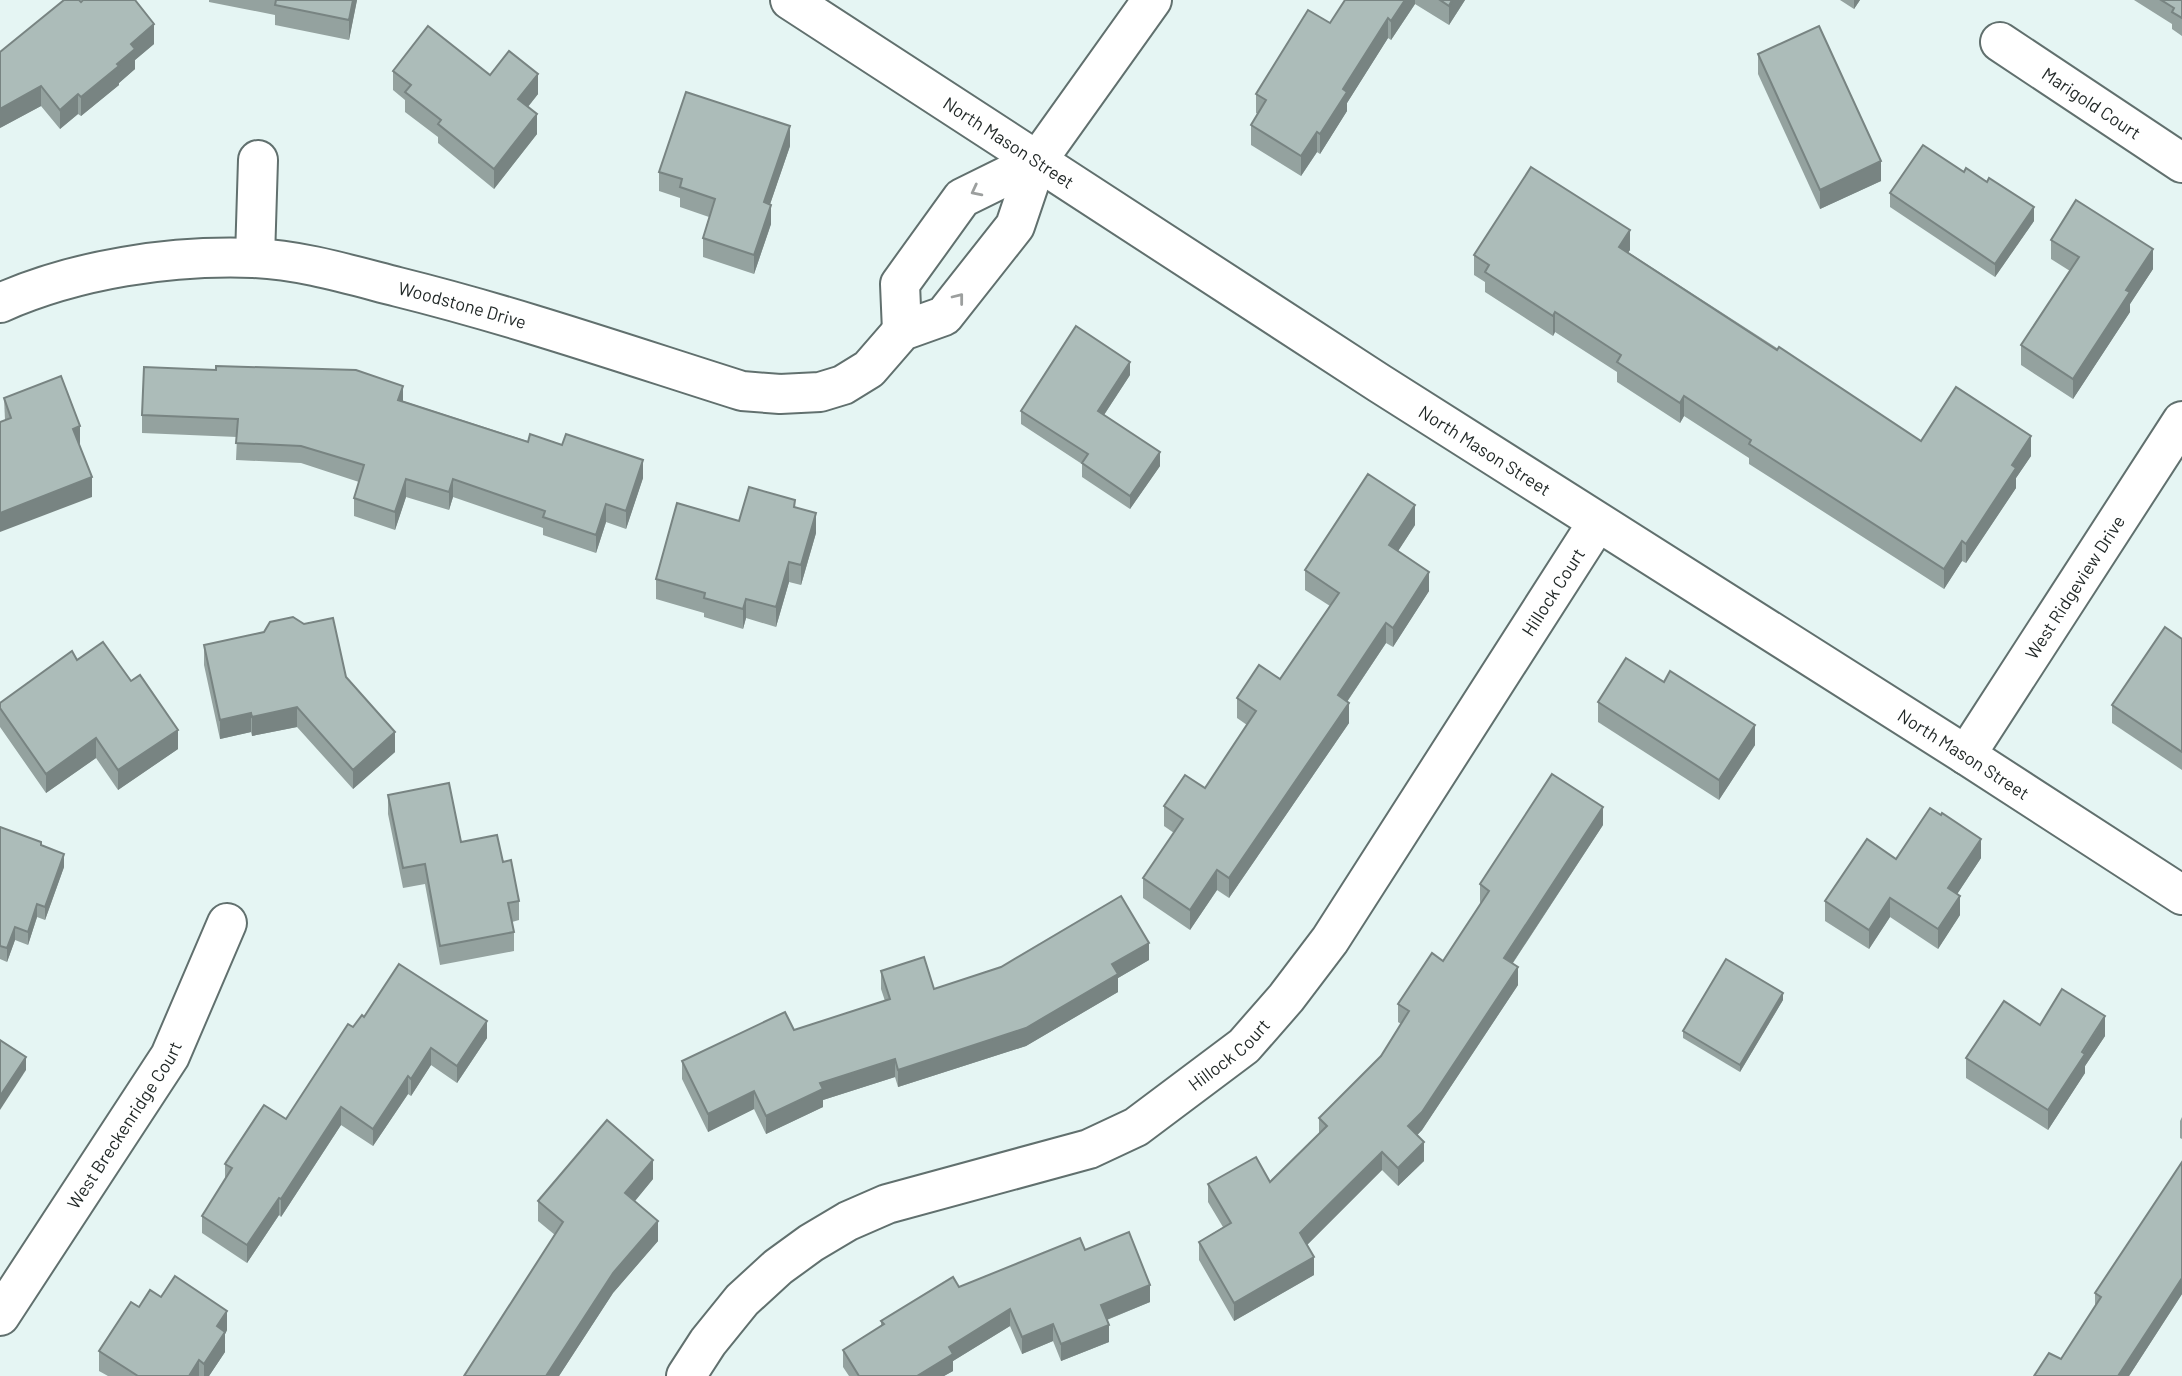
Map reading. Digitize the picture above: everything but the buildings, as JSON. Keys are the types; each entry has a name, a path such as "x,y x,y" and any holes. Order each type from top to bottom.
{"street":[{"name":"North Mason Street","path":"790,0 1597,523 1966,755 2182,895"},
{"path":"902,331 900,284 962,198 1037,161 1152,0"},
{"name":"Marigold Court","path":"2000,42 2182,163"},
{"path":"255,258 258,160"},
{"name":"Woodstone Drive","path":"0,303 76,278 128,267 191,260 255,258 325,268 474,306 742,391 780,394 820,392 843,385 869,369 902,331 944,316 1015,226 1037,161"},
{"name":"West Ridgeview Drive","path":"1966,755 2182,421"},
{"name":"Hillock Court","path":"686,1376 708,1342 742,1300 811,1242 848,1221 887,1204 1089,1149 1136,1127 1244,1046 1286,998 1330,940 1597,523"},
{"name":"West Breckenridge Court","path":"0,1316 170,1056 226,923"}]}
